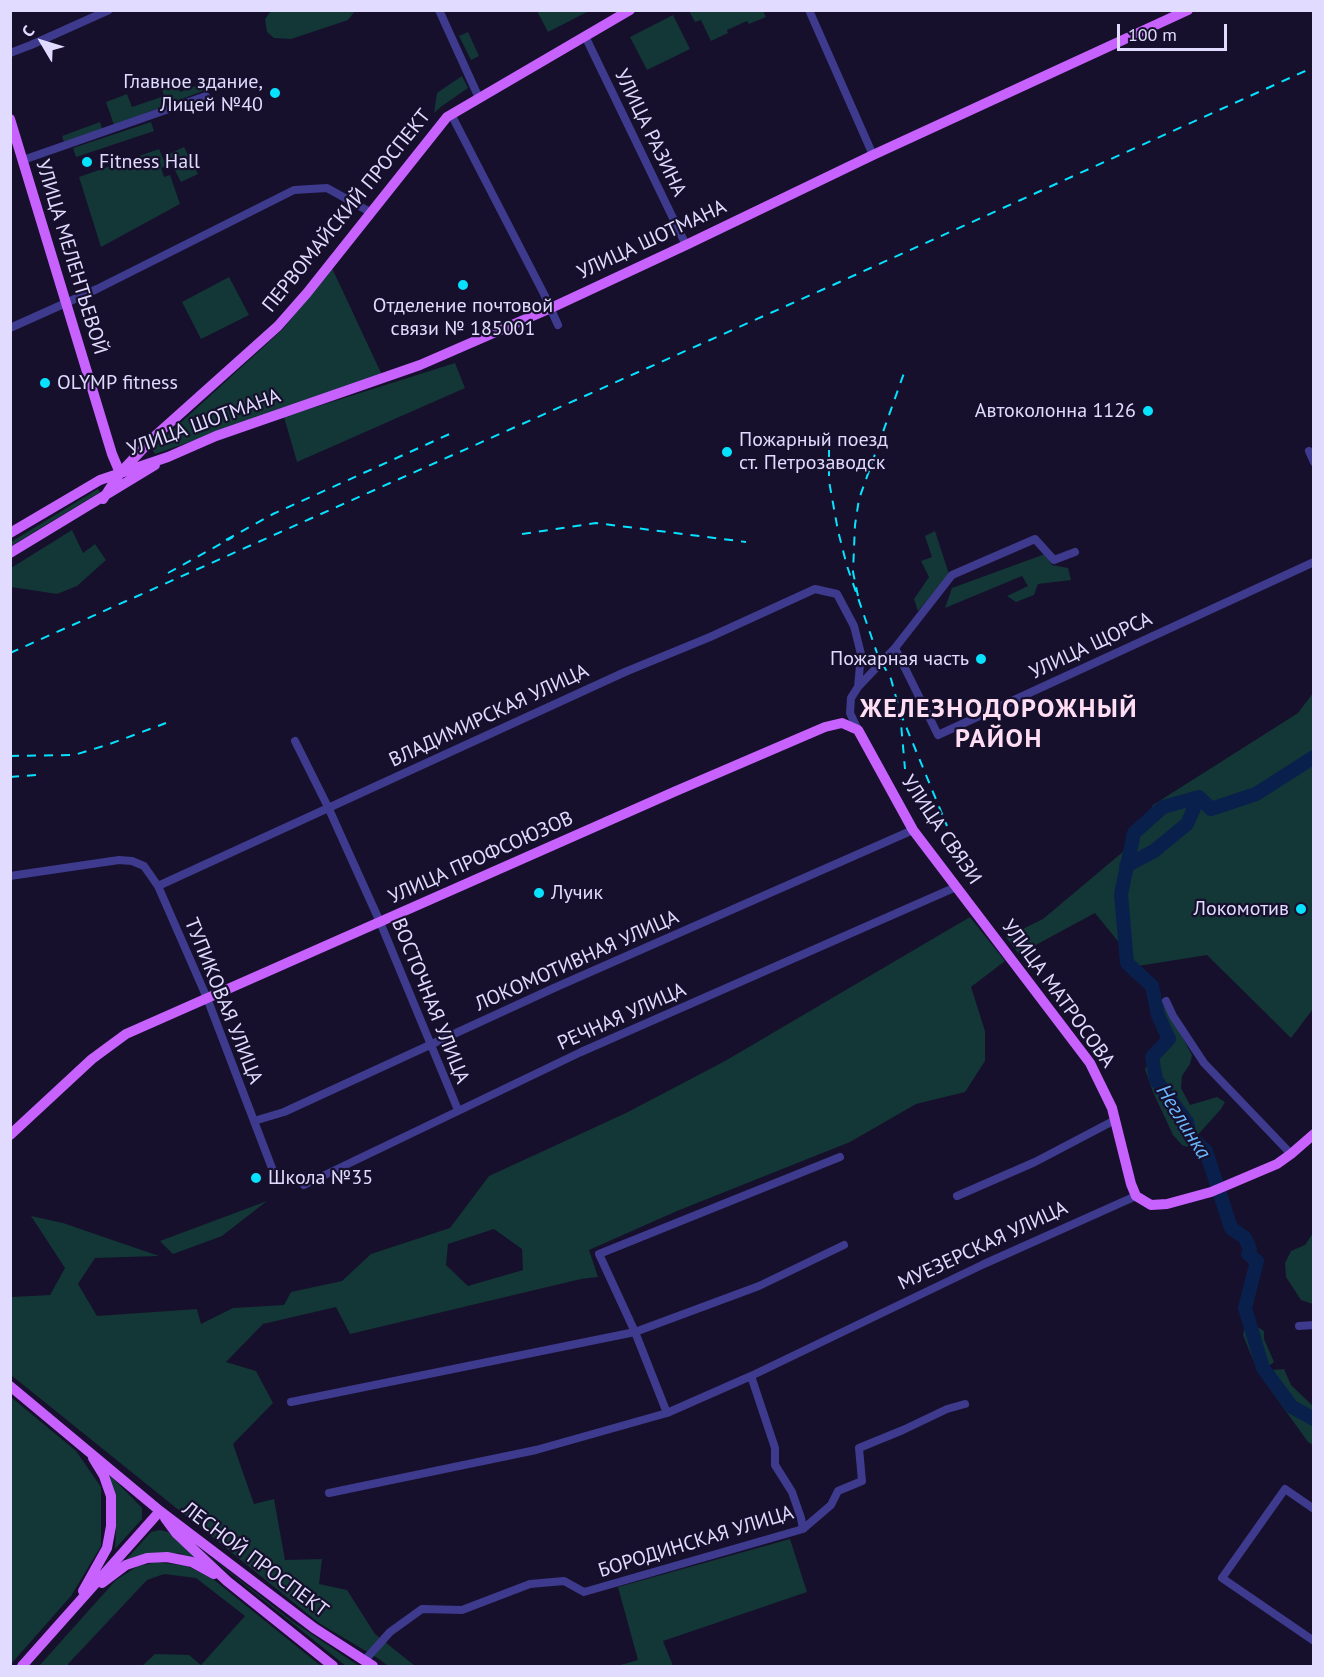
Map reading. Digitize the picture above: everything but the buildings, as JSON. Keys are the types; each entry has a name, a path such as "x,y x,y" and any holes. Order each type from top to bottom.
{"main road":[{"name":"ПЕРВОМАЙСКИЙ ПРОСПЕКТ","path":"103,499 120,473 150,442 278,326 451,114 630,10"},
{"name":"УЛИЦА ШОТМАНА","path":"120,473 168,457 216,436 420,365 551,308 873,155 1188,10"},
{"name":"УЛИЦА МЕЛЕНТЬЕВОЙ","path":"10,119 112,454 120,473"},
{"path":"100,480 112,463 112,454 124,458 150,442"},
{"path":"150,442 147,455 157,461"},
{"name":"ПЕРВОМАЙСКИЙ ПРОСПЕКТ","path":"10,553 103,499 168,457"},
{"name":"ПЕРВОМАЙСКИЙ ПРОСПЕКТ","path":"10,533 100,480 120,473"},
{"name":"УЛИЦА ПРОФСОЮЗОВ","path":"10,1135 92,1059 120,1038 825,727 842,723 858,730"},
{"name":"УЛИЦА СВЯЗИ","path":"858,730 913,830 979,918"},
{"name":"УЛИЦА МАТРОСОВА","path":"979,918 1090,1063 1112,1108 1136,1196"},
{"path":"1136,1196 1151,1205 1167,1204 1211,1192 1268,1168 1291,1154 1314,1134"},
{"path":"10,1386 160,1511 22,1666"},
{"path":"75,1607 107,1548 111,1526 111,1496 104,1476 87,1448"},
{"name":"ЛЕСНОЙ ПРОСПЕКТ","path":"160,1511 176,1533 227,1581 333,1666"},
{"name":"ЛЕСНОЙ ПРОСПЕКТ","path":"160,1511 314,1628 369,1663"},
{"path":"75,1607 126,1565 147,1558 167,1557 192,1562 227,1581"}],"street":[{"path":"10,53 109,10"},
{"path":"439,10 479,98"},
{"path":"809,10 873,155"},
{"name":"УЛИЦА РАЗИНА","path":"585,36 686,245"},
{"path":"23,160 206,96"},
{"path":"451,114 558,325"},
{"path":"10,328 97,289 294,190 327,188 370,212"},
{"path":"1309,451 1314,462"},
{"path":"858,730 850,712 851,698 858,687 895,648 952,575 1035,539 1054,560 1075,552"},
{"name":"УЛИЦА ЩОРСА","path":"895,648 938,735 1314,562"},
{"name":"ВЛАДИМИРСКАЯ УЛИЦА","path":"158,886 625,672 815,590 837,594 854,626 861,654 858,687"},
{"name":"ВОСТОЧНАЯ УЛИЦА","path":"295,741 380,922 458,1110"},
{"name":"ЛОКОМОТИВНАЯ УЛИЦА","path":"254,1120 284,1112 554,988 913,830"},
{"name":"ТУПИКОВАЯ УЛИЦА","path":"10,876 119,860 132,861 144,866 158,886 207,998 275,1176"},
{"name":"РЕЧНАЯ УЛИЦА","path":"304,1185 581,1052 681,1010 956,887"},
{"path":"1166,1001 1173,1016 1204,1063 1291,1154"},
{"path":"957,1196 1035,1161 1115,1120"},
{"path":"667,1413 635,1332 599,1254 840,1157"},
{"name":"МУЕЗЕРСКАЯ УЛИЦА","path":"329,1493 536,1450 667,1413 751,1376 984,1264 1136,1196"},
{"path":"291,1402 635,1332 759,1286 844,1245"},
{"path":"1299,1326 1314,1326"},
{"path":"751,1376 775,1448 775,1465 792,1492 803,1529"},
{"name":"БОРОДИНСКАЯ УЛИЦА","path":"369,1663 390,1632 422,1609 462,1610 530,1584 564,1581 584,1592 803,1529 831,1505 838,1491 862,1481 859,1448 903,1431 947,1409 965,1404"},
{"path":"1314,1509 1285,1489 1222,1578 1314,1641"}],"green space":[{"path":"271,11 355,11 348,20 291,39 274,38 267,32 265,19"},
{"path":"537,11 589,11 548,32"},
{"path":"689,11 763,11 766,17 749,24 747,21 727,30 728,33 711,41 701,20 695,22"},
{"path":"673,15 690,49 647,70 630,37"},
{"path":"468,32 479,56 471,60 459,36"},
{"path":"462,76 468,88 434,113 437,93"},
{"path":"176,80 180,92 201,84 203,91 114,125 106,102 127,94 132,107 164,96 161,86"},
{"path":"100,122 102,129 64,142 62,136"},
{"path":"151,122 154,131 76,157 73,148"},
{"path":"184,147 198,174 181,182 167,155"},
{"path":"159,149 166,166 161,168 164,177 170,175 180,204 101,247 79,177"},
{"path":"332,268 382,375 155,454 152,449 283,329"},
{"path":"229,277 249,315 201,339 182,302"},
{"path":"455,363 465,388 297,462 284,417"},
{"path":"98,489 100,492 11,546 11,542"},
{"path":"72,530 83,553 95,544 106,560 77,586 57,594 11,587 11,568"},
{"path":"935,531 949,574 918,611 914,599 929,577 921,561 932,557 925,536"},
{"path":"1045,554 1052,565 1068,568 1071,580 1038,584 1034,595 1016,602 1007,596 1028,586 1022,576 945,608 952,588"},
{"path":"1313,693 1313,1009 1291,1038 1207,955 1138,966 1095,913 1019,954 1006,937 1043,919 1137,840 1153,805 1298,713"},
{"path":"970,917 1005,961 971,987 985,1031 985,1061 965,1092 916,1104 850,1142 677,1211 589,1250 598,1277 581,1279 350,1334 336,1307 263,1324 226,1362 256,1371 273,1403 233,1444 254,1504 274,1499 285,1560 322,1559 319,1584 347,1590 375,1634 415,1666 388,1666 319,1623 11,1375 10,1295 12,1297 50,1295 65,1268 31,1216 63,1223 159,1256 95,1258 78,1284 97,1316 197,1309 201,1324 233,1308 284,1305 291,1292 342,1281 371,1254 450,1228 489,1176 626,1113 725,1061","holes":["494,1229 522,1249 523,1270 468,1286 446,1265 448,1244"]},
{"path":"1162,1005 1166,1007 1192,1055 1190,1064 1182,1076 1181,1088 1190,1105 1217,1097 1225,1102 1187,1147 1173,1135 1145,1069 1173,1041 1158,1010"},
{"path":"267,1201 222,1236 173,1254 160,1241"},
{"path":"1313,1233 1313,1304 1301,1300 1286,1277 1285,1263 1291,1251 1305,1245"},
{"path":"1256,1326 1264,1331 1264,1339 1274,1362 1270,1365 1256,1367 1243,1335 1244,1330"},
{"path":"1284,1369 1291,1385 1313,1406 1313,1445 1308,1442 1262,1378 1273,1370"},
{"path":"11,1397 76,1451 101,1487 101,1546 71,1596 11,1664"},
{"path":"109,1474 142,1508 142,1519 115,1549 116,1526"},
{"path":"160,1530 168,1532 197,1559 178,1553 156,1553 124,1562 151,1532"},
{"path":"181,1534 292,1621 359,1666 346,1666"},
{"path":"790,1539 807,1592 663,1641 673,1666 617,1666 638,1660 618,1587"},
{"path":"158,1562 187,1566 213,1579 321,1666 142,1666 155,1654 189,1655 201,1665 245,1616 196,1578 164,1574 147,1580 68,1666 39,1666 116,1580 138,1566"}],"waterway":[{"name":"Неглинка","path":"1314,757 1256,794 1211,809 1199,797 1163,807 1134,833 1121,894 1127,963 1152,986 1158,1015 1169,1039 1152,1057 1156,1080 1187,1122 1190,1136 1206,1151 1231,1228 1245,1238 1250,1249 1248,1254 1257,1261 1245,1308 1263,1368 1292,1407 1314,1419"},
{"path":"1126,866 1154,851 1187,824 1199,797"}],"railway":[{"path":"10,653 1314,67"},
{"path":"858,596 853,572 855,525 859,499 904,373"},
{"path":"226,540 273,514 454,432"},
{"path":"829,450 829,481 838,531 847,566 877,653"},
{"path":"522,534 596,523 746,542"},
{"path":"168,573 233,537"},
{"path":"882,663 891,679 900,712 905,769"},
{"path":"900,712 947,826"},
{"path":"10,756 74,755 166,723"},
{"path":"10,777 36,775"}],"place":[{"name":"Главное здание, Лицей №40","path":"275,93"},
{"name":"Fitness Hall","path":"87,162"},
{"name":"Отделение почтовой связи № 185001","path":"463,285"},
{"name":"OLYMP fitness","path":"45,383"},
{"name":"Автоколонна 1126","path":"1148,411"},
{"name":"Пожарный поезд ст. Петрозаводск","path":"727,452"},
{"name":"Пожарная часть","path":"981,659"},
{"name":"Лучик","path":"539,893"},
{"name":"Локомотив","path":"1301,909"},
{"name":"Школа №35","path":"256,1178"}],"district":[{"name":"ЖЕЛЕЗНОДОРОЖНЫЙ РАЙОН","path":"999,725"}]}
